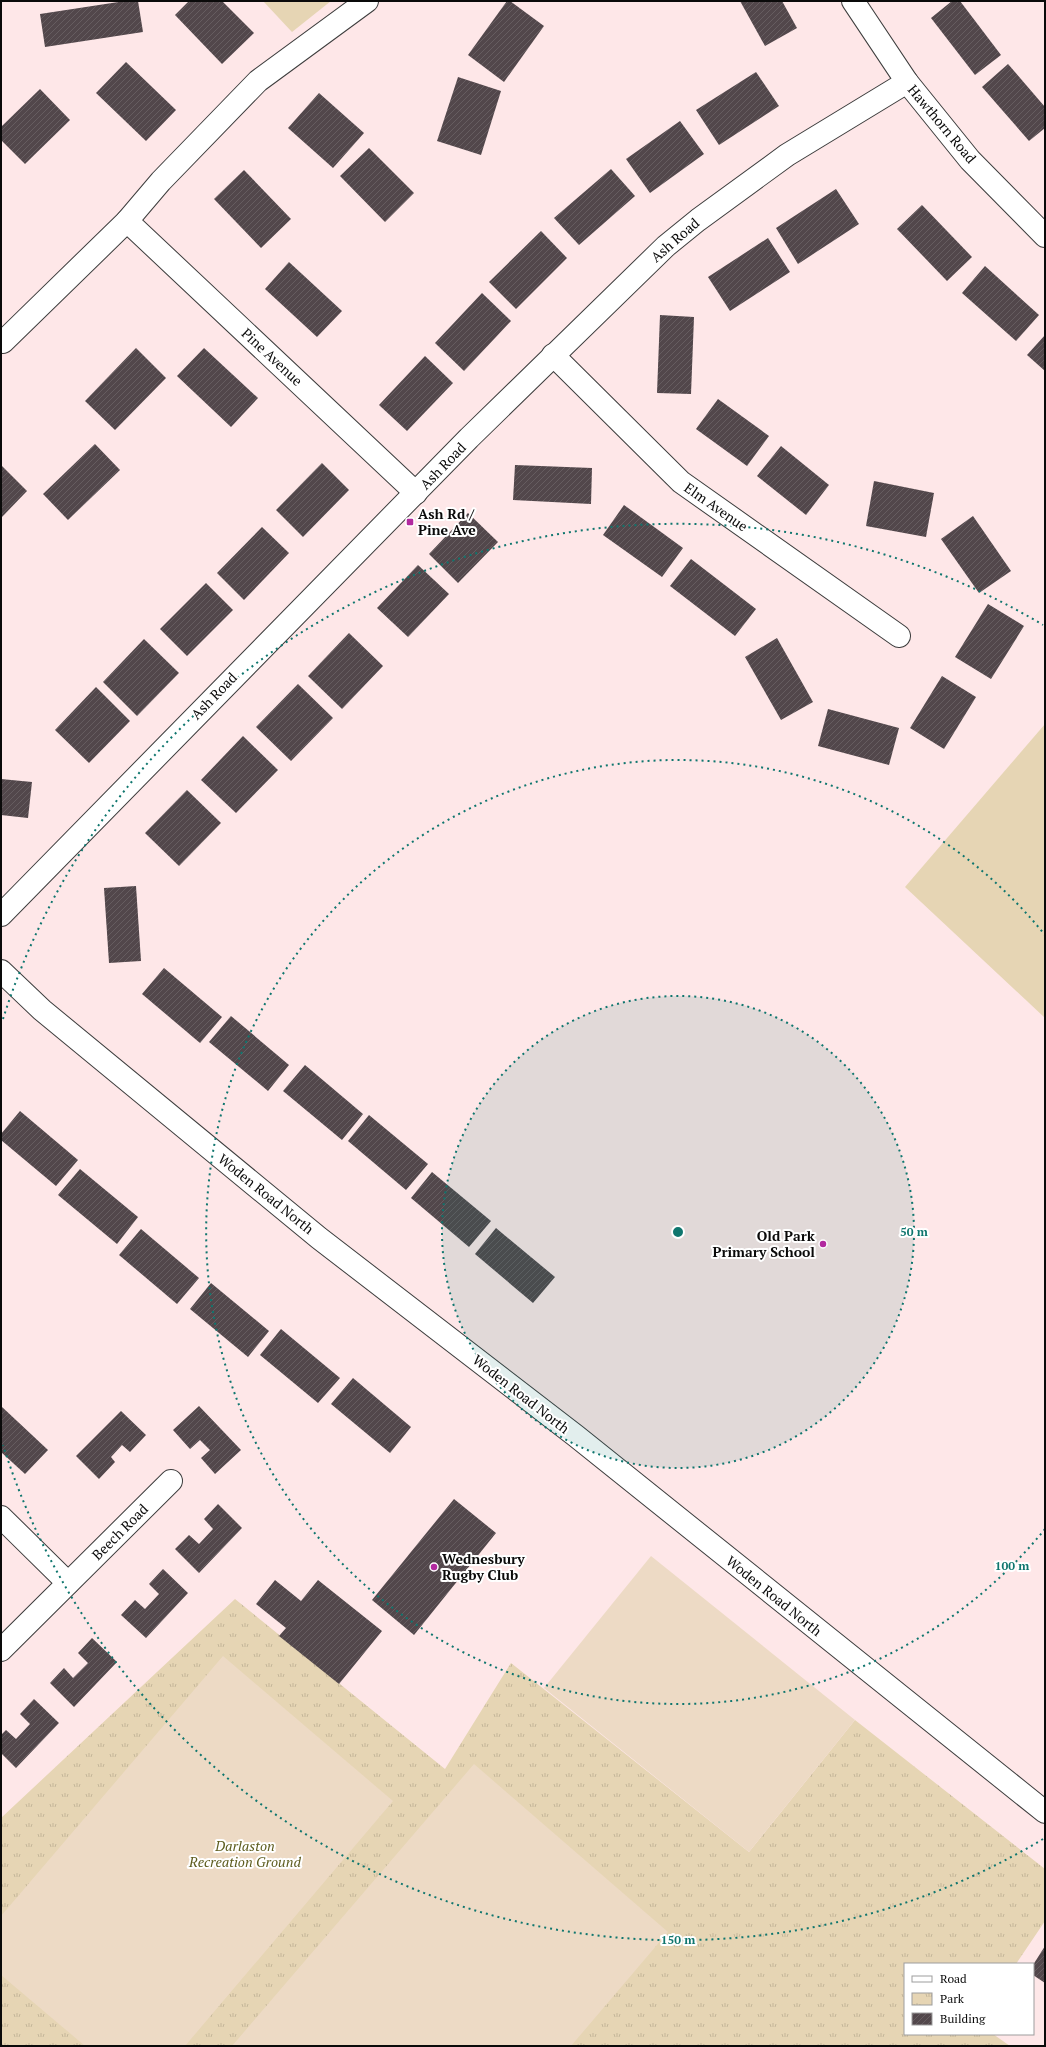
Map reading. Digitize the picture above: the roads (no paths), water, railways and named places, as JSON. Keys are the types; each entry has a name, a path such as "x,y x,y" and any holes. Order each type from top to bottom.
{"street":[{"path":"3,342 127,221 161,181 258,81 367,1"},
{"name":"Hawthorn Road","path":"853,1 907,82 970,160 1045,236"},
{"name":"Ash Road","path":"1,915 239,671 553,355 666,246 698,220 787,155 907,82"},
{"name":"Pine Avenue","path":"127,221 416,493"},
{"name":"Elm Avenue","path":"553,355 681,482 899,636"},
{"name":"Woden Road North","path":"1,971 42,1010 319,1238 582,1441 1045,1812"},
{"name":"Beech Road","path":"1,1650 171,1481"},
{"path":"1,1517 68,1583"}],"place":[{"name":"Ash Rd / Pine Ave","path":"410,522"},
{"name":"Old Park Primary School","path":"823,1244"},
{"name":"Wednesbury Rugby Club","path":"434,1567"}],"park label":[{"name":"Darlaston Recreation Ground","path":"245,1854"}]}
